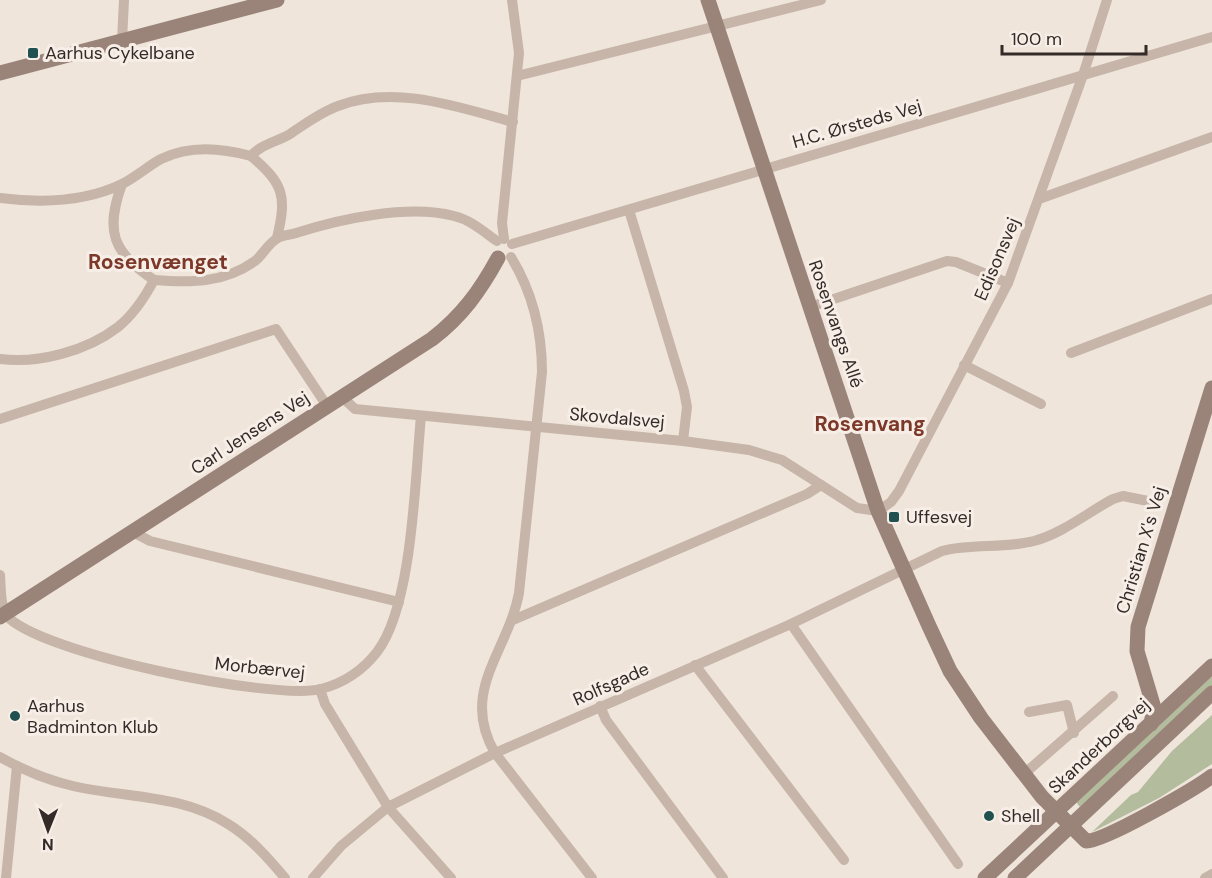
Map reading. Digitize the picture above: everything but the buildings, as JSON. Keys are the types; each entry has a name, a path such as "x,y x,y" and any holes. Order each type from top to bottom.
{"street":[{"path":"122,41 124,0"},
{"path":"0,73 277,0"},
{"path":"504,242 502,223 519,52 512,0"},
{"name":"Rosenvangs Allé","path":"708,0 878,511 950,671 1024,774 1070,826"},
{"path":"517,76 821,0"},
{"name":"Edisonsvej","path":"878,511 891,502 899,491 1008,284 1083,75 1107,0"},
{"name":"H.C. Ørsteds Vej","path":"504,242 629,210 1212,37"},
{"path":"251,156 258,147 272,144 338,106 368,98 424,100 513,122"},
{"path":"1039,200 1212,137"},
{"path":"0,198 51,201 105,190 122,184 162,158 185,151 229,150 251,156 270,174 281,190 283,212 277,238"},
{"path":"122,184 115,204 113,235 125,257 154,280 198,283 214,280 250,264 277,238 351,218 428,212 453,215 469,221 504,242 514,251 504,258"},
{"path":"629,210 684,391 687,406 683,441"},
{"path":"504,242 493,250 524,279 540,332 542,372 519,593 513,620 491,662 482,702 486,736 495,753 591,878"},
{"name":"Carl Jensens Vej","path":"3,615 342,397 451,324 475,298 504,258"},
{"path":"810,307 947,261 956,262 1008,284"},
{"path":"0,359 24,361 43,358 106,335 131,315 154,280"},
{"path":"1071,353 1212,299"},
{"path":"0,419 276,329 327,406"},
{"path":"964,365 1041,404"},
{"name":"Christian X's Vej","path":"1151,724 1154,708 1137,651 1138,627 1212,388"},
{"name":"Skovdalsvej","path":"342,397 355,409 683,441 768,454 857,508 878,511"},
{"name":"Morbærvej","path":"3,615 39,634 123,664 285,690 320,689 353,675 371,659 385,640 399,602 405,574 421,416"},
{"path":"513,620 785,504 821,485"},
{"path":"905,571 942,551 954,548 1021,543 1042,538 1113,499 1123,496 1148,501"},
{"path":"133,532 150,541 399,602"},
{"name":"Rolfsgade","path":"313,878 341,846 388,807 495,753 791,624 905,571"},
{"path":"0,575 3,615"},
{"path":"791,624 957,864"},
{"path":"695,665 844,860"},
{"name":"Skanderborgvej","path":"985,878 1212,666"},
{"path":"320,689 326,704 388,807 452,878"},
{"path":"1015,878 1212,693"},
{"path":"1024,774 1074,733 1113,696"},
{"path":"1029,712 1066,705 1074,733"},
{"path":"600,706 606,720 723,878"},
{"path":"0,757 49,780 172,801 199,809 228,824 257,846 285,878"},
{"path":"6,878 17,766"},
{"path":"1070,826 1083,839 1095,840 1187,792 1212,776"},
{"path":"1205,878 1212,874"}],"green space":[{"path":"1212,675 1212,686 1080,807 1076,802"},
{"path":"1212,715 1212,764 1159,798 1092,832 1131,795 1138,792 1172,751"}],"place":[{"name":"Aarhus Cykelbane","path":"33,53"},
{"name":"Uffesvej","path":"894,517"},
{"name":"Aarhus Badminton Klub","path":"15,716"},
{"name":"Shell","path":"989,816"}],"district":[{"name":"Rosenvænget","path":"158,262"},
{"name":"Rosenvang","path":"870,424"}]}
